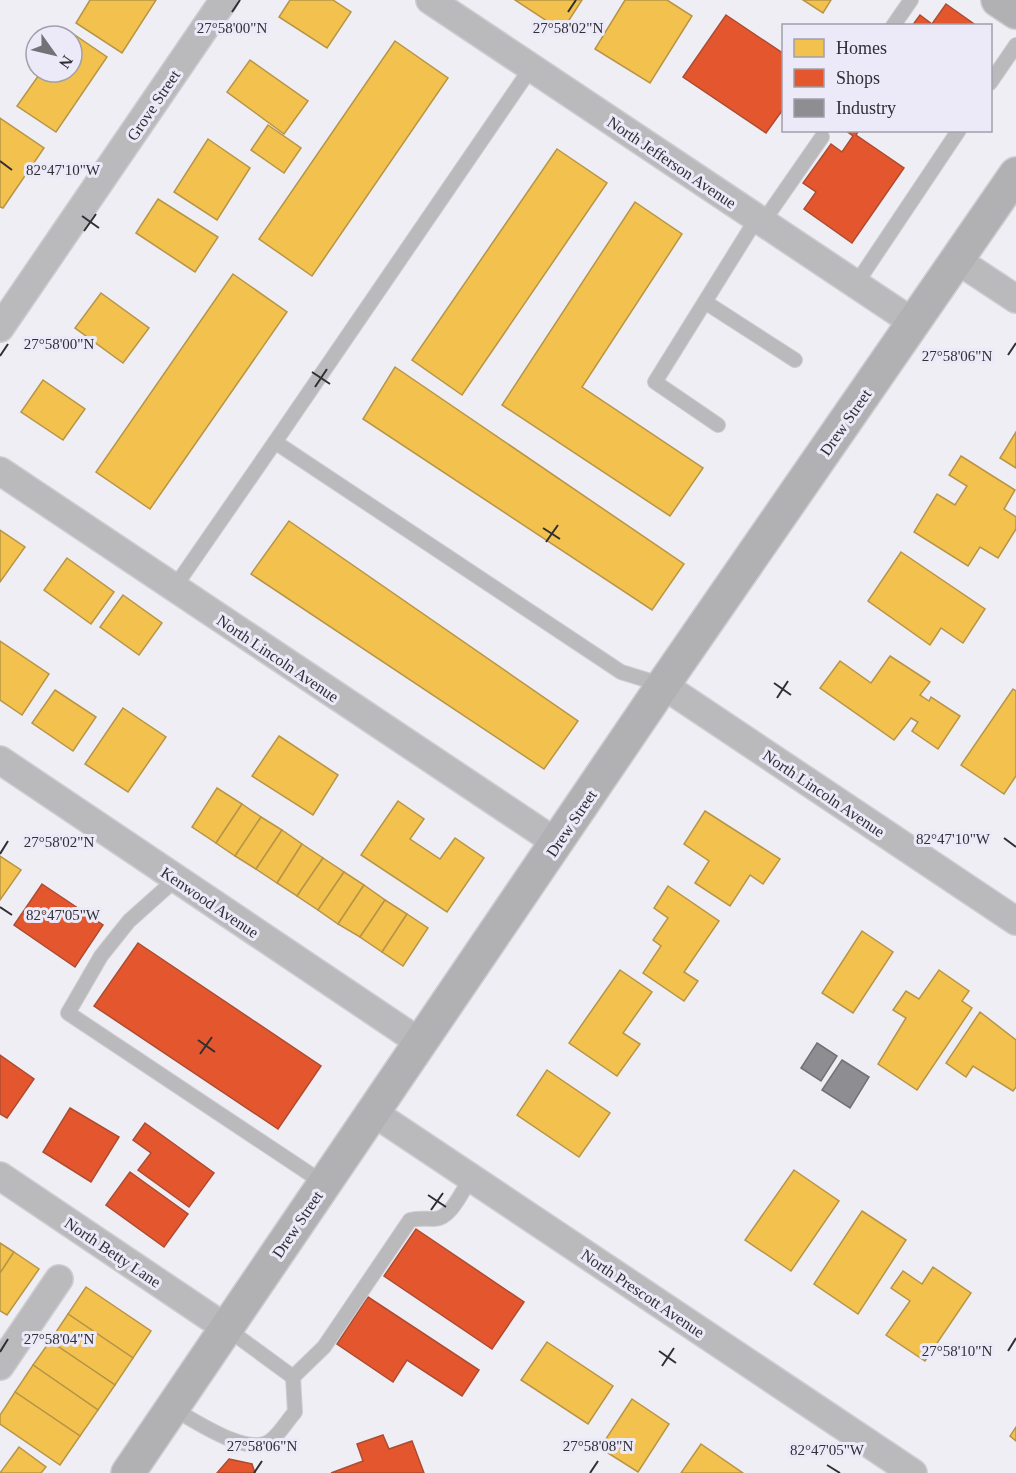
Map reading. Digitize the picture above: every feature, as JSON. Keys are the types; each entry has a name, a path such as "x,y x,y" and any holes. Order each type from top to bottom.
{"main road":[{"path":"998,0 1016,12"},
{"name":"Drew Street","path":"128,1473 558,843 663,685 1016,174"}],"street":[{"name":"Grove Street","path":"0,328 225,0"},
{"name":"North Jefferson Avenue","path":"430,0 914,323"},
{"path":"957,260 1016,299"},
{"name":"North Lincoln Avenue","path":"0,471 558,843"},
{"name":"North Lincoln Avenue","path":"663,685 1016,921"},
{"name":"Kenwood Avenue","path":"0,760 421,1043"},
{"name":"North Prescott Avenue","path":"374,1113 913,1473"},
{"name":"North Betty Lane","path":"0,1176 226,1328"},
{"path":"1,1364 59,1279"}],"lane":[{"path":"894,24 911,0"},
{"path":"992,80 1016,45"},
{"path":"174,588 531,68"},
{"path":"856,284 958,132"},
{"path":"718,425 655,382 760,220 822,137"},
{"path":"705,302 795,360"},
{"path":"275,442 621,672 663,685"},
{"path":"176,879 129,921 101,956 68,1013 325,1184"},
{"path":"172,1408 226,1437 254,1447 270,1441 295,1412 293,1377 324,1347 410,1220 422,1217 436,1219 447,1214 471,1178"},
{"path":"226,1328 293,1377"}],"building: Homes":[{"path":"90,0 156,0 122,53 84,28 84,24 76,23"},
{"path":"290,0 333,0 351,12 327,48 279,17"},
{"path":"515,0 582,0 562,31"},
{"path":"625,0 667,0 692,16 650,83 595,49"},
{"path":"803,0 831,0 823,13"},
{"path":"84,41 107,57 56,132 17,106 33,84 84,84"},
{"path":"395,41 448,78 312,276 259,239"},
{"path":"250,60 308,101 284,134 227,92"},
{"path":"0,118 44,148 3,208 0,207"},
{"path":"268,125 301,148 284,173 251,150"},
{"path":"208,139 250,168 217,220 174,192"},
{"path":"557,149 607,183 462,395 412,360"},
{"path":"158,199 218,237 195,272 136,233"},
{"path":"635,202 682,234 582,387 703,468 670,516 502,405"},
{"path":"233,274 287,312 150,509 96,472"},
{"path":"101,293 149,328 123,363 75,328"},
{"path":"395,367 684,564 652,610 363,419"},
{"path":"43,380 85,409 63,440 21,412"},
{"path":"1016,432 1016,468 1000,458"},
{"path":"961,456 1015,490 1004,509 1016,517 1016,529 998,558 980,547 968,566 914,532 937,494 955,505 967,486 949,475"},
{"path":"289,521 578,721 544,769 251,574"},
{"path":"0,530 25,547 0,582"},
{"path":"901,552 985,609 963,643 941,628 930,645 868,601"},
{"path":"67,558 114,592 91,624 44,590"},
{"path":"123,595 162,623 139,655 100,627"},
{"path":"0,641 49,674 22,715 0,700"},
{"path":"890,656 930,682 920,695 929,701 931,697 960,716 938,749 912,731 918,722 911,718 894,740 820,688 840,661 871,683"},
{"path":"1013,689 1016,691 1016,776 1004,794 961,765"},
{"path":"55,690 96,717 73,751 32,723"},
{"path":"123,708 166,737 128,792 85,764"},
{"path":"279,736 338,775 313,815 252,776"},
{"path":"217,788 242,804 216,843 192,827"},
{"path":"398,801 424,819 410,839 440,859 455,838 484,858 447,912 361,855"},
{"path":"242,804 261,817 235,856 216,843"},
{"path":"705,811 780,859 763,884 750,875 730,906 695,883 709,861 684,844"},
{"path":"261,817 282,830 256,869 235,856"},
{"path":"282,830 302,844 277,883 256,869"},
{"path":"302,844 323,858 297,896 277,883"},
{"path":"0,856 21,870 0,900"},
{"path":"323,858 344,872 318,910 297,896"},
{"path":"344,872 364,885 338,924 318,910"},
{"path":"364,885 385,900 360,937 338,924"},
{"path":"668,886 719,921 684,972 698,981 684,1001 643,973 661,946 653,940 668,918 654,908"},
{"path":"385,900 407,914 382,952 360,937"},
{"path":"407,914 428,928 403,966 382,952"},
{"path":"862,931 893,952 853,1013 822,993"},
{"path":"620,970 652,992 623,1033 640,1044 617,1076 569,1043"},
{"path":"939,970 969,991 962,1001 972,1008 917,1090 878,1064 906,1018 893,1010 906,991 919,999"},
{"path":"980,1012 1016,1040 1016,1087 1013,1091 973,1066 966,1077 946,1063"},
{"path":"547,1070 610,1113 579,1157 517,1115"},
{"path":"794,1170 839,1201 791,1271 745,1240"},
{"path":"862,1211 906,1240 858,1314 814,1284"},
{"path":"0,1243 14,1252 0,1273"},
{"path":"14,1252 39,1269 7,1315 0,1311 0,1273"},
{"path":"933,1267 971,1293 925,1361 886,1335 910,1301 891,1288 903,1271 922,1284"},
{"path":"86,1287 151,1331 133,1358 68,1314"},
{"path":"68,1314 133,1358 115,1385 50,1341"},
{"path":"50,1341 115,1385 98,1410 33,1365"},
{"path":"547,1342 613,1386 588,1424 521,1380"},
{"path":"33,1365 98,1410 80,1436 15,1392"},
{"path":"15,1392 80,1436 60,1465 0,1424 0,1415"},
{"path":"632,1399 669,1424 638,1472 600,1448"},
{"path":"1016,1427 1016,1441 1010,1436"},
{"path":"701,1444 743,1473 681,1473"},
{"path":"19,1447 46,1467 41,1473 0,1473"}],"building: Shops":[{"path":"946,4 974,24 932,24"},
{"path":"726,15 782,53 782,111 766,133 683,77"},
{"path":"920,15 932,24 913,24"},
{"path":"848,132 858,132 856,135 904,168 852,243 804,209 816,192 803,183 831,144 842,152 853,136"},
{"path":"42,884 103,925 75,967 14,925"},
{"path":"138,943 321,1066 278,1129 94,1006"},
{"path":"0,1055 34,1079 7,1118 0,1114"},
{"path":"70,1108 119,1137 91,1182 43,1152"},
{"path":"145,1123 214,1173 189,1207 138,1170 151,1153 133,1140"},
{"path":"130,1172 188,1214 164,1247 106,1205"},
{"path":"416,1229 524,1302 492,1349 384,1276"},
{"path":"368,1297 479,1370 462,1396 407,1360 393,1382 337,1344"},
{"path":"383,1435 389,1449 412,1441 424,1473 331,1473 363,1461 357,1444"},
{"path":"229,1459 252,1464 255,1473 217,1473"}],"building: Industry":[{"path":"817,1043 837,1056 821,1081 801,1068"},
{"path":"842,1060 869,1077 850,1108 822,1090"}]}
